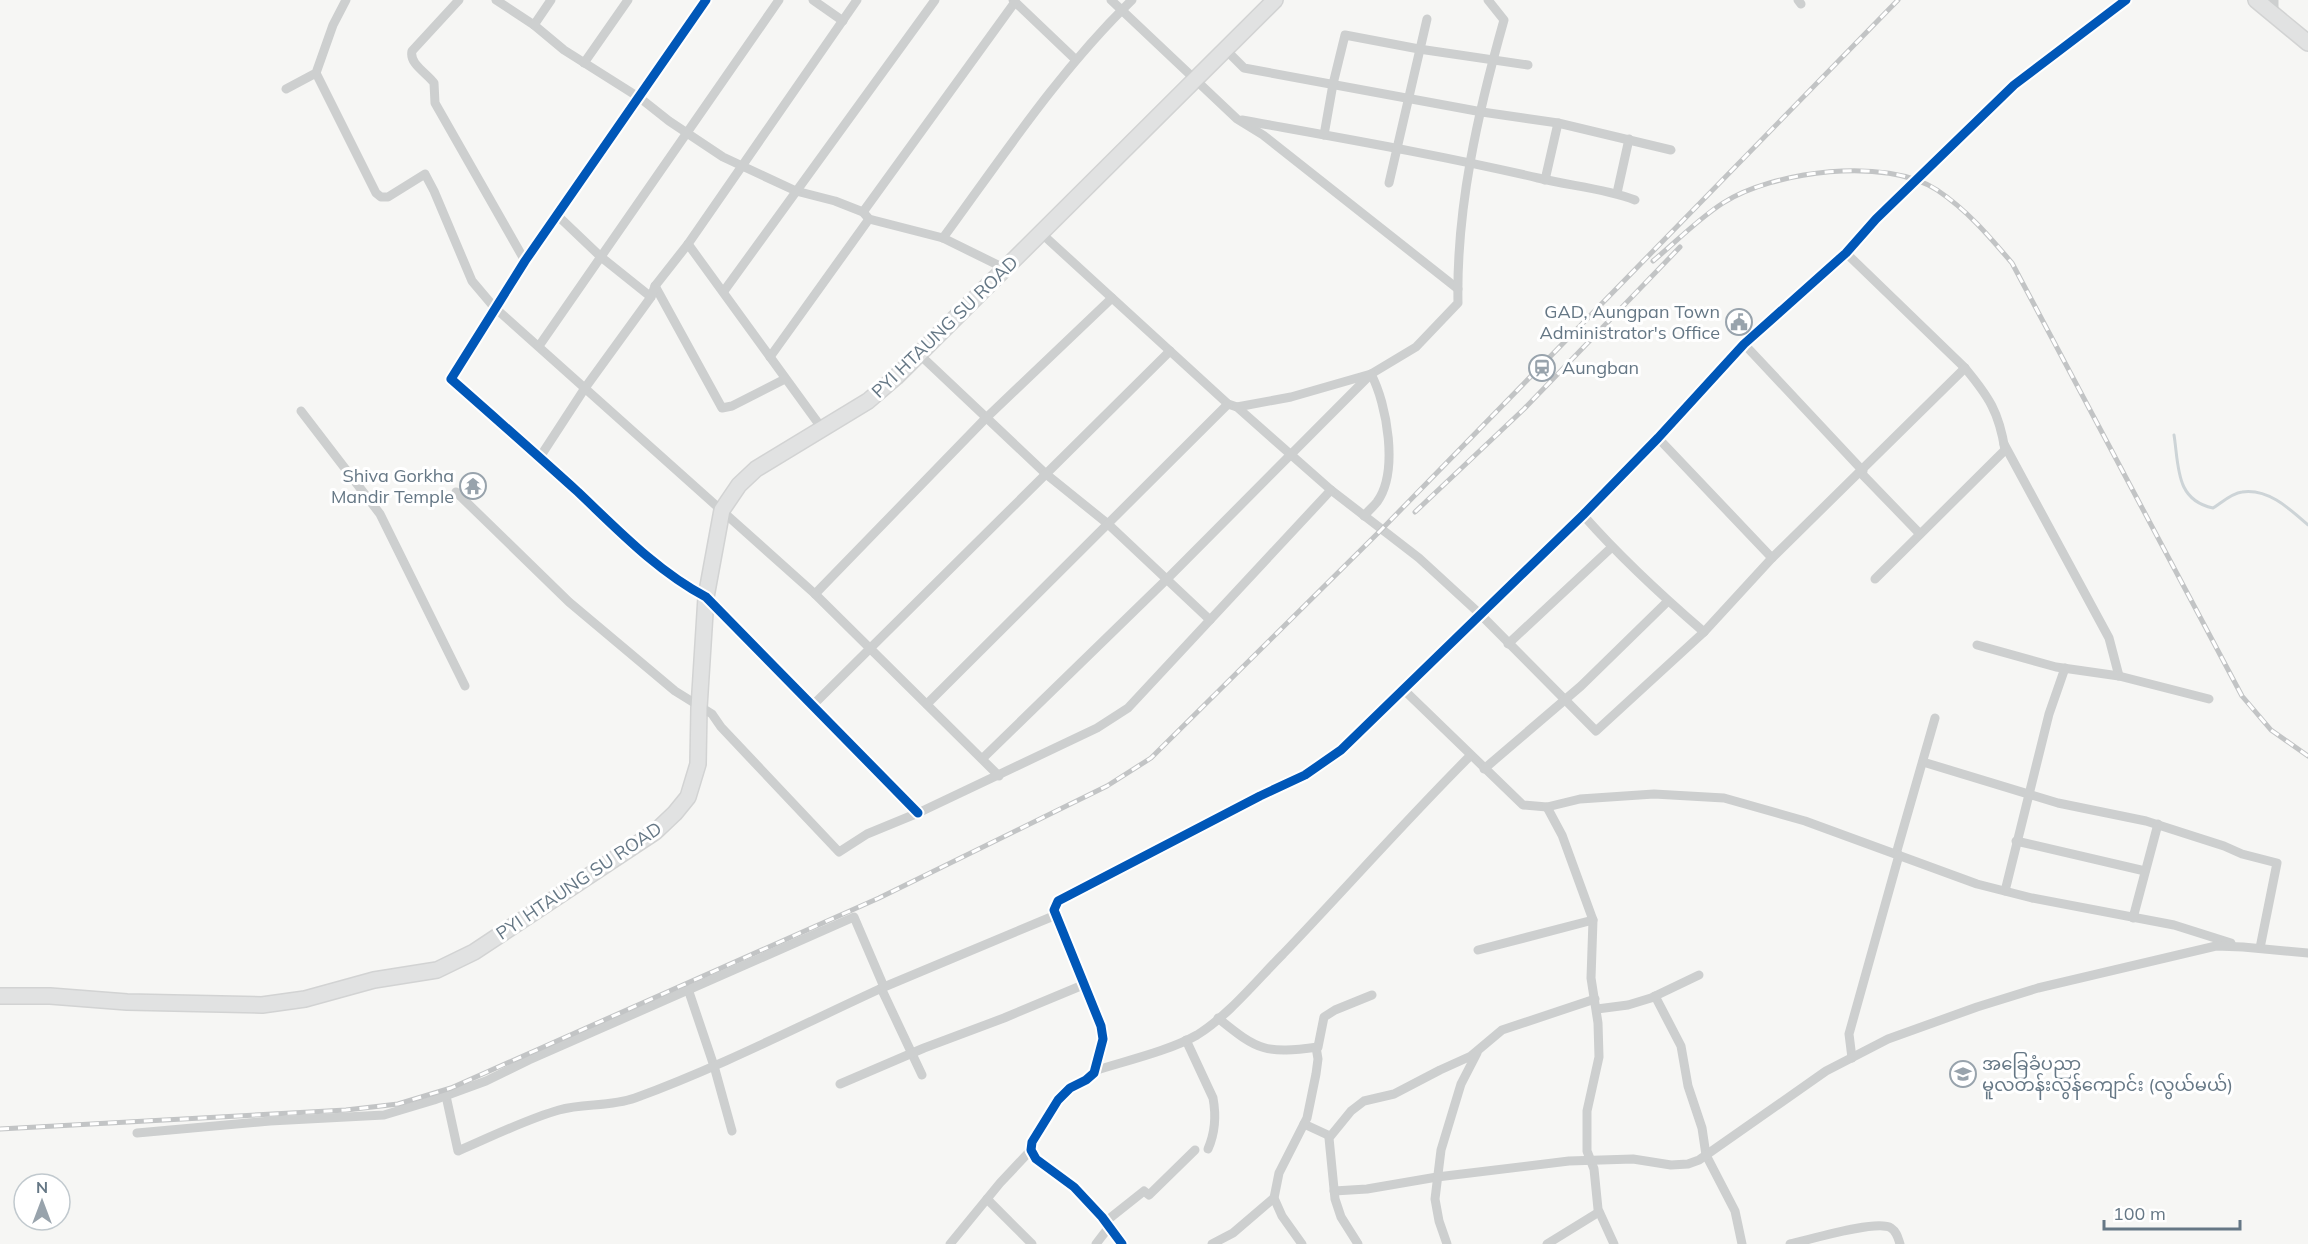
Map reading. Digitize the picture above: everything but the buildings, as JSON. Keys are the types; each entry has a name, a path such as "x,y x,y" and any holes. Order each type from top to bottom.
{"highway":[{"name":"PYI HTAUNG SU ROAD","path":"0,996 50,996 148,1003 262,1005 305,999 374,980 437,970 474,952 655,832 688,797 698,764 706,597 722,510 739,485 756,470 868,401 920,355 1275,0"},
{"path":"2256,0 2274,8 2308,43"}],"street":[{"path":"286,89 316,73 333,25 346,0"},
{"path":"459,0 412,51 411,56 413,62 434,83 435,103 525,261"},
{"path":"496,0 534,25 564,50 742,167 796,191 835,201 866,215 943,238 1006,269"},
{"path":"534,25 551,0"},
{"path":"584,63 628,0"},
{"path":"706,0 494,307 451,379 540,457 639,550 683,585 706,597 918,813"},
{"path":"539,346 779,0"},
{"path":"813,0 843,21"},
{"path":"540,457 585,388 651,297 655,286 688,244 857,0"},
{"path":"724,291 935,0"},
{"path":"1111,0 1237,118 1263,135 1458,289"},
{"path":"943,238 1046,97 1076,60 1132,0"},
{"path":"984,758 1166,580 1371,374 1416,347 1458,303 1463,201 1493,60 1504,20 1488,0"},
{"path":"1122,1244 1074,1187 1036,1160 1031,1150 1032,1142 1058,1100 1070,1088 1086,1080 1094,1071 1103,1039 1101,1026 1054,910 1058,901 1260,796 1305,776 1341,750 1583,515 1658,438 1744,344 1846,253 1876,219 2014,85 2126,0"},
{"path":"770,357 1014,1 1076,60"},
{"path":"1389,183 1427,20"},
{"path":"1324,135 1345,35 1419,49 1528,65"},
{"path":"1225,49 1244,68 1482,112 1558,123 1671,150"},
{"path":"316,73 376,193 381,197 388,197 425,174 472,281 494,307 815,594 984,758 999,776"},
{"path":"1237,118 1396,147 1545,180 1617,193 1635,201"},
{"path":"1545,180 1558,123"},
{"path":"1617,193 1629,139"},
{"path":"558,216 601,257 651,297"},
{"path":"1041,233 1232,406 1331,490 1419,558 1480,614 1596,731 1704,632 1772,558 1862,472 1965,368"},
{"path":"688,244 821,428"},
{"path":"1846,253 1965,368 1992,404 1999,419 2005,450 1875,579"},
{"path":"655,286 722,408 732,406 785,379"},
{"path":"815,594 986,419 1112,298"},
{"path":"1744,344 1920,534"},
{"path":"813,705 1170,351"},
{"path":"920,355 1046,474 1108,524 1210,620"},
{"path":"927,704 1108,524 1232,406 1290,397 1371,374"},
{"path":"1364,516 1378,501 1386,477 1388,452 1388,430 1384,407 1371,374"},
{"path":"302,411 380,514 465,686"},
{"path":"1658,438 1772,558"},
{"path":"2004,444 2109,638 2119,676"},
{"path":"456,492 569,602 675,691 712,714 721,727 839,852 867,834 999,776 1097,728 1128,708 1331,490"},
{"path":"1583,515 1612,548 1704,632"},
{"path":"1508,644 1612,548"},
{"path":"1484,769 1564,701 1668,601"},
{"path":"1977,645 2065,668 2119,676 2209,699"},
{"path":"2005,891 2049,714 2065,668"},
{"path":"1403,689 1523,805 1547,807 1580,799 1654,794 1724,798 1805,821 1977,884 2174,926 2242,947"},
{"path":"1852,1058 1849,1034 1935,718"},
{"path":"1094,1071 1186,1040 1218,1018 1360,874 1470,756"},
{"path":"1923,762 2058,803 2158,824 2242,854 2277,863 2260,948"},
{"path":"1547,807 1562,835 1593,920 1591,978 1596,1004 1599,1057 1592,1083 1587,1151 1594,1169 1599,1212 1614,1244"},
{"path":"2133,918 2158,824"},
{"path":"2016,841 2145,872"},
{"path":"446,1096 458,1151 524,1122 561,1110 615,1104 634,1099 714,1066 883,988 1056,915"},
{"path":"137,1133 384,1114 446,1096 486,1082 529,1060 854,917 922,1075"},
{"path":"1478,950 1593,920"},
{"path":"2203,935 2203,950"},
{"path":"1335,1191 1367,1189 1437,1177 1569,1161 1633,1159 1671,1165 1689,1164 1706,1155 1802,1087 1852,1058 1888,1039 1977,1007 2050,985 2216,946 2308,953"},
{"path":"1358,1244 1341,1217 1335,1191 1330,1136 1351,1111 1365,1101 1394,1094 1471,1056 1502,1030 1596,1004 1628,1005 1655,996 1699,975"},
{"path":"840,1084 1083,985"},
{"path":"688,989 714,1066 732,1131"},
{"path":"1302,1244 1282,1216 1274,1198 1279,1173 1304,1124 1316,1074 1316,1047 1318,1047 1324,1017 1372,995"},
{"path":"1655,996 1681,1046 1688,1086 1702,1128 1706,1155 1735,1211 1742,1244"},
{"path":"1218,1018 1239,1035 1265,1050 1316,1047"},
{"path":"1186,1040 1213,1098 1215,1113 1208,1149"},
{"path":"1447,1244 1439,1221 1435,1199 1437,1177 1447,1129 1461,1084 1478,1051"},
{"path":"1304,1124 1330,1136"},
{"path":"950,1244 1031,1150"},
{"path":"1096,1244 1107,1224 1144,1191 1149,1195 1195,1150"},
{"path":"1212,1244 1233,1233 1274,1198"},
{"path":"987,1199 1032,1244"},
{"path":"1547,1244 1599,1212"},
{"path":"1790,1244 1848,1230 1884,1225 1897,1234 1900,1244"}],"waterway":[{"path":"2174,435 2181,480 2185,490 2192,498 2213,508 2238,493 2261,493 2278,501 2308,525"}],"railway":[{"path":"0,1129 346,1110 398,1104 451,1088 879,898 1107,786 1151,758 1381,530 1898,0"},
{"path":"1653,261 1696,223 1723,203 1744,192 1799,176 1830,172 1889,173 1915,179 1948,198 1977,224 2012,263 2242,696 2271,730 2308,756"},
{"path":"1415,512 1524,409 1680,247"}],"cycle path":[{"path":"706,0 525,261 451,379 639,549 671,575 706,597 918,813"},
{"path":"1122,1244 1102,1217 1074,1187 1036,1159 1031,1150 1032,1142 1058,1100 1070,1088 1094,1073 1103,1039 1101,1026 1054,910 1058,901 1305,775 1341,750 1583,515 1658,438 1744,344 1846,253 1876,219 2014,85 2126,0"}],"place":[{"name":"GAD, Aungpan Town Administrator's Office","path":"1739,322"},
{"name":"Aungban","path":"1542,368"},
{"name":"Shiva Gorkha Mandir Temple","path":"473,486"},
{"name":"အခြေခံပညာ မူလတန်းလွန်ကျောင်း (လွယ်မယ်)","path":"1963,1074"}]}
